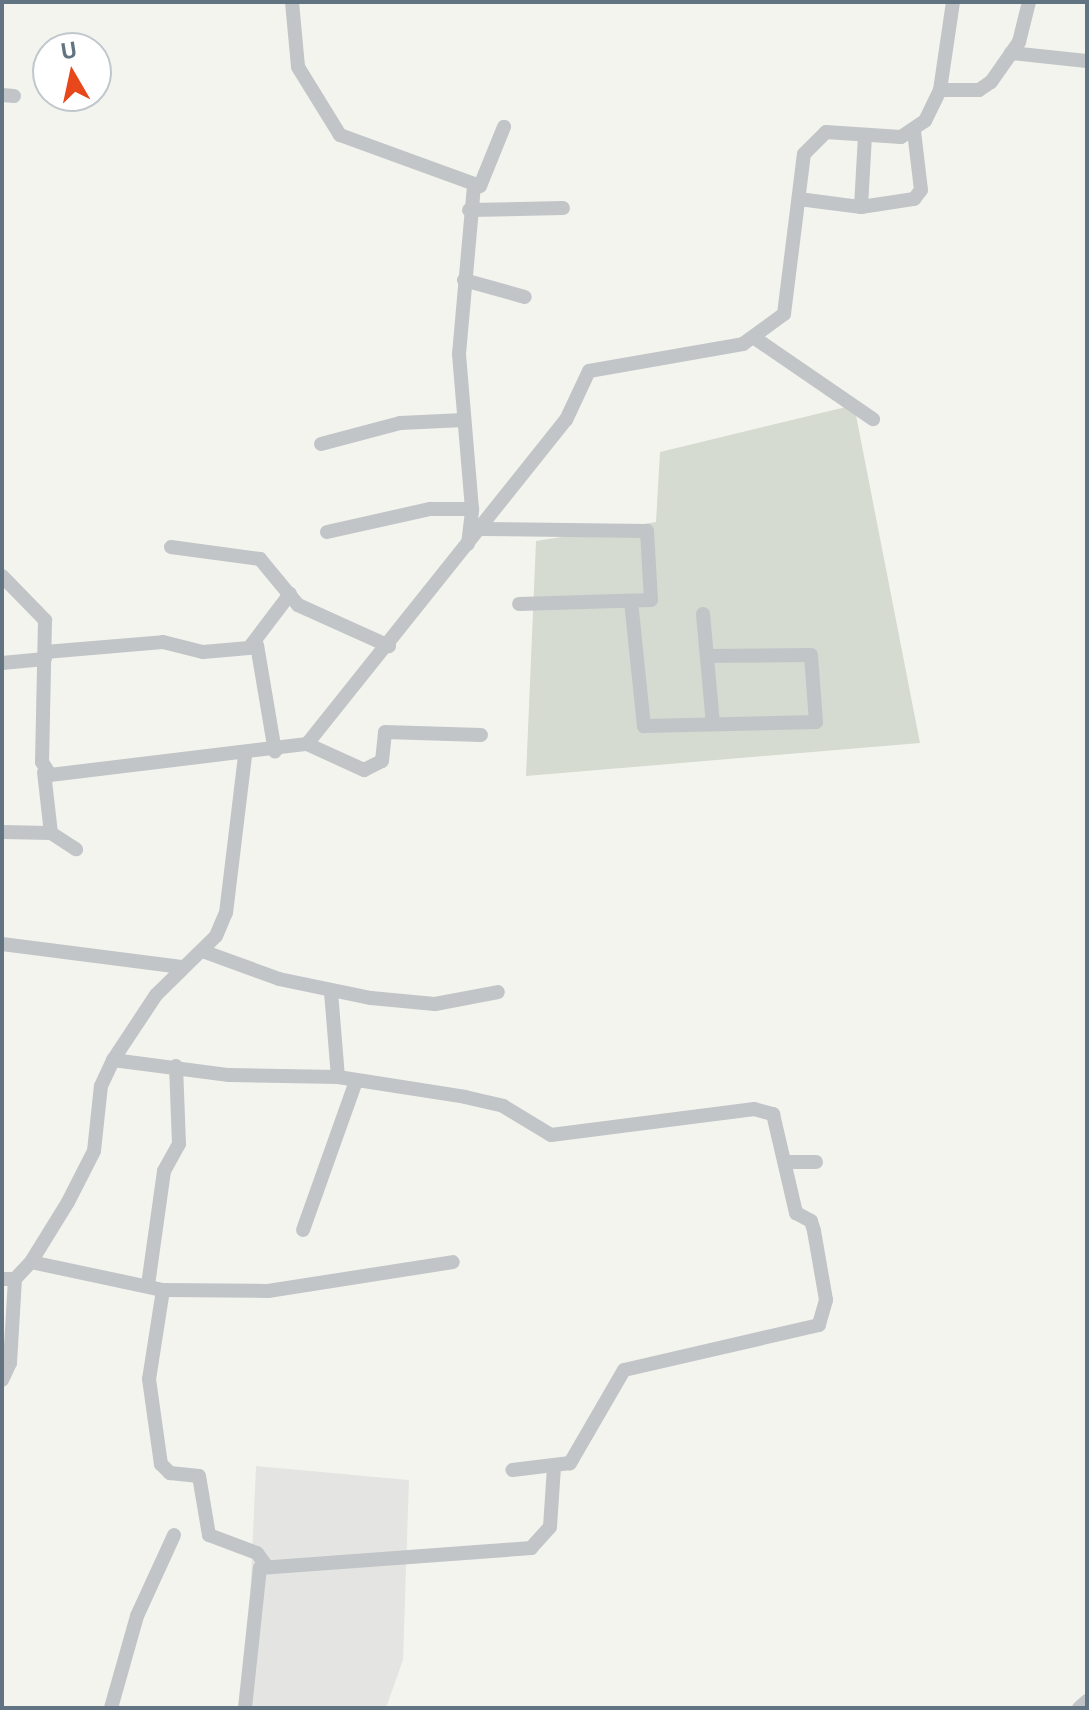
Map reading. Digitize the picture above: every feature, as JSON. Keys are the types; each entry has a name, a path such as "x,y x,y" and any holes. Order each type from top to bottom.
{"street":[{"path":"292,2 298,67 340,135 474,186 487,182 504,127"},
{"path":"799,199 861,207 906,202 921,190 914,131 940,90 953,2"},
{"path":"940,90 986,87 1011,53 1029,2"},
{"path":"1011,53 1087,61"},
{"path":"307,744 389,646 566,420 589,371 756,339 784,314 799,199 812,141 826,132 865,135 914,131"},
{"path":"861,207 865,135"},
{"path":"468,545 472,509 464,420 464,280 469,210 474,186"},
{"path":"469,210 563,208"},
{"path":"464,280 525,297"},
{"path":"756,339 873,419"},
{"path":"321,444 400,423 464,420"},
{"path":"327,532 430,509 472,509"},
{"path":"480,529 647,531 651,600 519,604"},
{"path":"171,547 260,559 290,594 328,625 389,646"},
{"path":"2,576 42,613 45,656 44,772 51,833"},
{"path":"275,751 257,645 290,594"},
{"path":"631,601 644,726 816,722 811,655 707,656"},
{"path":"703,614 713,724"},
{"path":"2,663 163,642 203,652 257,645"},
{"path":"44,772 245,755 307,744 364,770 382,761 385,732 481,735"},
{"path":"2,1380 10,1363 8,1279 31,1262 94,1151 101,1086 113,1060 182,967 205,952 226,913 245,755"},
{"path":"2,832 51,833 76,849"},
{"path":"2,944 182,967"},
{"path":"205,952 331,992 435,1004 498,992"},
{"path":"331,992 338,1077"},
{"path":"113,1060 338,1077 503,1106 551,1135 765,1110 777,1122 789,1162 796,1213 811,1221 814,1231 826,1300 819,1325 624,1370 576,1457 554,1467 512,1470"},
{"path":"176,1066 179,1144 164,1171 149,1379 161,1464 199,1476 209,1535 257,1553 265,1564"},
{"path":"303,1230 356,1081"},
{"path":"789,1162 816,1162"},
{"path":"31,1262 156,1288 268,1291 453,1262"},
{"path":"265,1564 407,1563 531,1548 550,1527 554,1467"},
{"path":"111,1708 137,1616 174,1535"},
{"path":"245,1708 253,1579 265,1564"},
{"path":"1079,1708 1087,1701"}],"shaded area":[{"path":"854,405 920,743 526,776 536,541 656,522 660,452"},
{"path":"256,1466 409,1480 403,1660 386,1708 245,1708"}]}
